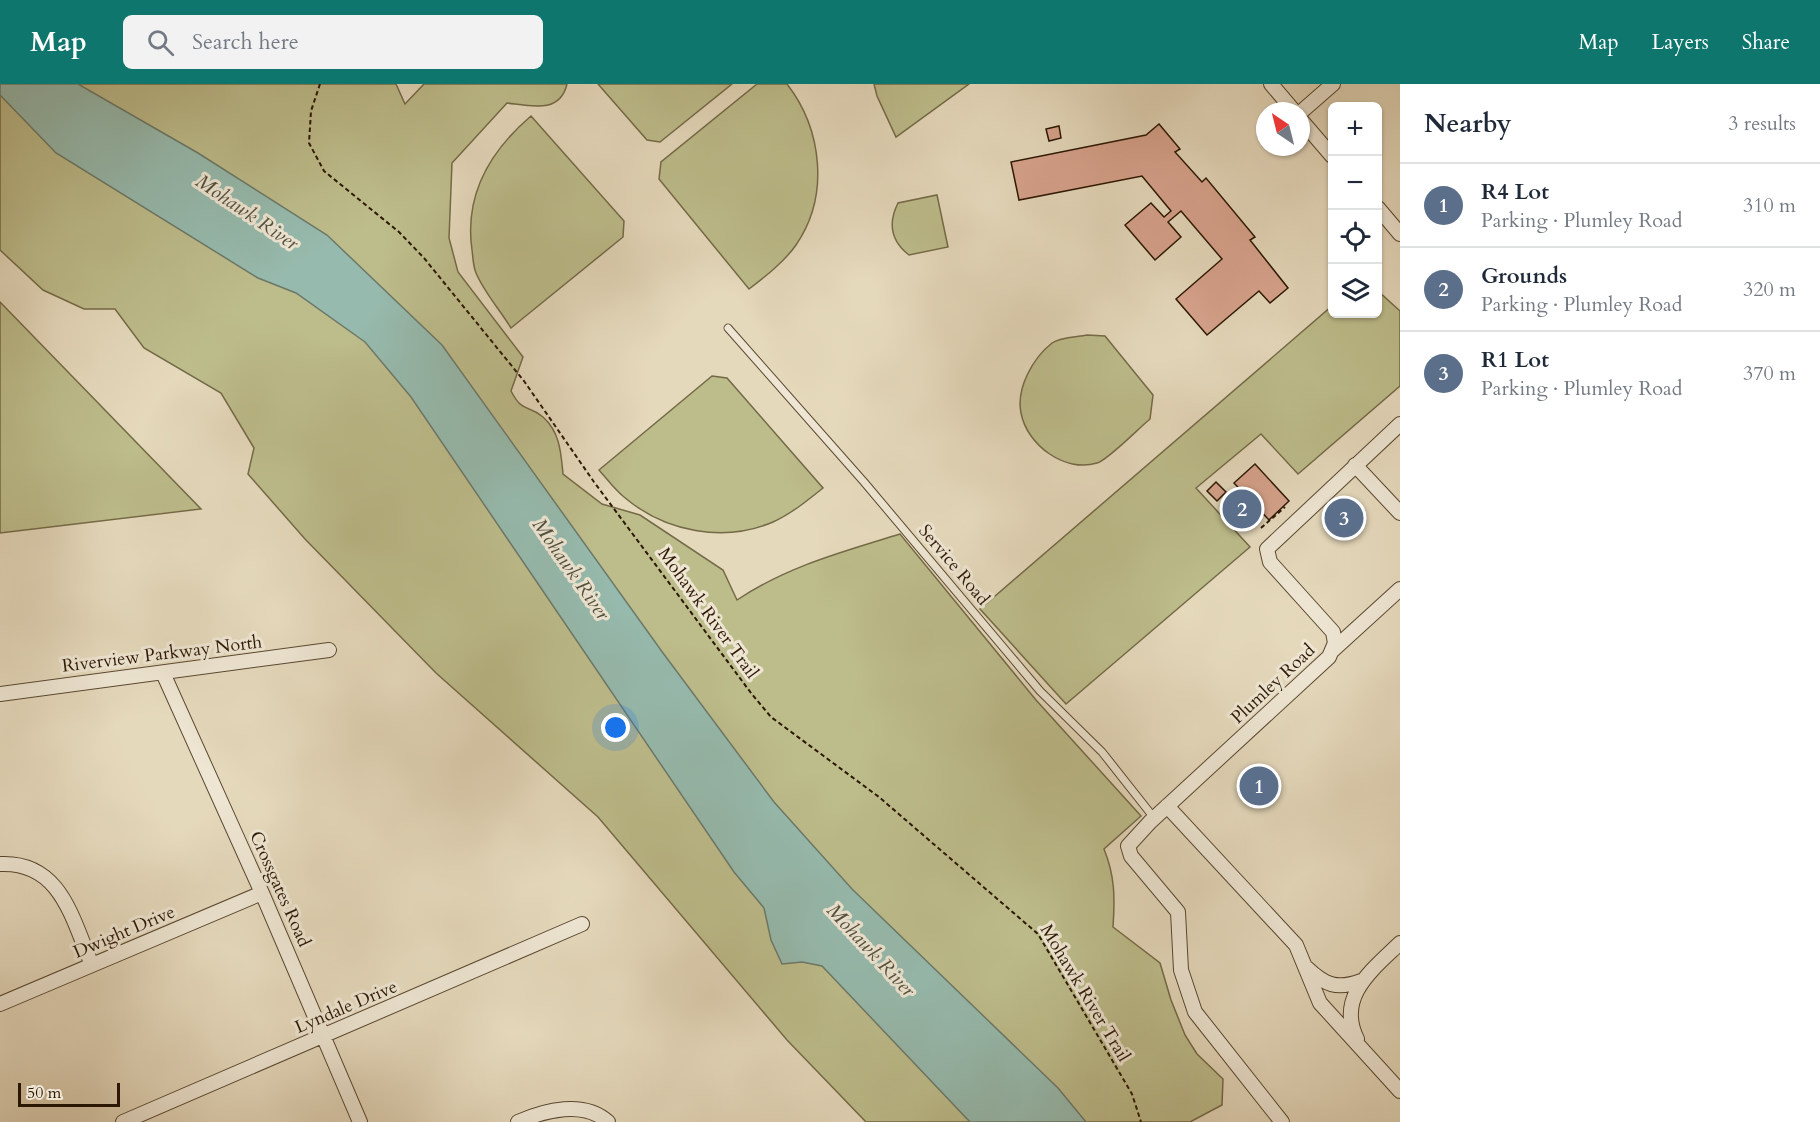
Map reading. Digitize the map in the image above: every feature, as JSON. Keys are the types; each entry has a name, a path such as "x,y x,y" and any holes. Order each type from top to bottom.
{"street":[{"path":"1271,84 1286,102"},
{"path":"1310,104 1333,84"},
{"path":"1310,130 1328,151"},
{"path":"1379,210 1400,233"},
{"name":"Plumley Road","path":"1282,1122 1206,1026 1192,1004 1181,970 1178,912 1129,850 1130,842 1322,665 1333,650 1335,638 1329,625 1270,562 1267,549 1400,424"},
{"path":"1355,465 1400,513"},
{"path":"1333,650 1397,594"},
{"name":"Riverview Parkway North","path":"0,694 328,650"},
{"name":"Crossgates Road","path":"163,673 262,893 360,1122"},
{"path":"1167,806 1296,945 1320,1003 1400,1091"},
{"path":"0,864 34,868 48,877 60,894 92,965"},
{"name":"Dwight Drive","path":"0,1004 262,893"},
{"name":"Lyndale Drive","path":"123,1122 582,924"},
{"path":"1307,968 1323,982 1333,986 1349,986 1361,981 1400,944"},
{"path":"1361,981 1353,998 1350,1020 1362,1049"},
{"path":"519,1122 559,1109 593,1112 608,1122"}],"lane":[{"name":"Service Road","path":"728,328 864,482 1040,690 1108,760 1150,814 1150,822"}],"path":[{"name":"Mohawk River Trail","path":"320,84 311,111 309,143 312,153 324,171 399,232 424,258 524,381 594,482 771,717 879,797 1038,933 1132,1094 1141,1122"},
{"path":"1261,528 1285,507"}],"shaded area":[{"path":"0,84 396,84 405,104 424,84 567,84 563,94 551,104 535,106 507,103 452,163 449,238 458,272 523,357 511,391 522,406 543,417 553,429 559,443 563,474 602,504 640,515 723,570 737,600 796,569 900,534 1036,700 1141,816 1104,849 1113,887 1113,927 1160,963 1185,1035 1197,1054 1223,1079 1222,1105 1190,1122 866,1122 787,1040 598,817 436,673 305,539 248,474 254,448 221,393 144,348 115,309 84,309 43,290 0,250"},
{"path":"598,84 732,84 660,142 647,140"},
{"path":"757,84 787,84 799,102 814,142 817,184 814,206 807,226 796,245 780,263 749,289 659,179 661,162"},
{"path":"874,84 969,84 896,137 877,96"},
{"path":"531,116 624,221 623,237 511,328 483,287 475,270 471,230 472,210 476,192 492,159 503,144"},
{"path":"937,195 948,247 909,255 898,244 893,231 893,218 898,203"},
{"path":"1382,295 1400,311 1400,386 1298,474 1261,434 1196,488 1250,547 1066,704 980,609 1328,309 1328,318 1382,318"},
{"path":"0,302 201,509 0,533"},
{"path":"1087,335 1105,336 1153,395 1150,419 1102,461 1085,465 1060,460 1039,446 1025,425 1020,403 1027,374 1045,349 1059,340"},
{"path":"712,376 727,378 823,488 793,511 773,522 735,532 715,533 676,526 640,509 614,488 599,470"}],"water":[{"name":"Mohawk River","path":"0,84 78,84 198,153 327,235 442,345 663,653 774,802 852,889 1058,1088 1086,1122 970,1122 822,966 802,962 782,964 771,940 764,908 734,872 411,397 365,342 296,293 258,278 56,153 0,95"}],"building":[{"path":"1159,124 1180,149 1175,152 1202,182 1206,178 1255,237 1250,240 1288,288 1270,303 1259,291 1207,335 1176,299 1222,259 1181,211 1168,222 1181,237 1155,260 1125,225 1151,203 1164,217 1171,211 1142,176 1019,200 1011,162 1146,135"},
{"path":"1059,126 1061,138 1049,141 1046,129"},
{"path":"1255,464 1289,501 1269,520 1234,483"},
{"path":"1216,482 1226,492 1217,501 1207,491"}],"place":[{"name":"Grounds","path":"1242,509"},
{"name":"R1 Lot","path":"1344,518"},
{"name":"R4 Lot","path":"1259,786"}]}
